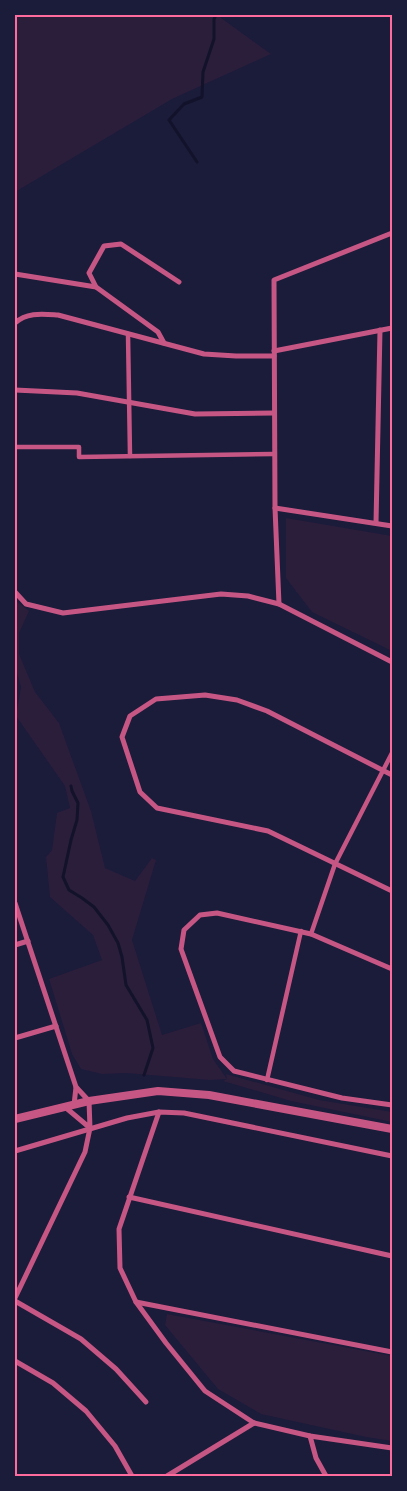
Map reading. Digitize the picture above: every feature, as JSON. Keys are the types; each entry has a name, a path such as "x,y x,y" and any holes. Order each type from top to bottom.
{"street":[{"path":"279,604 274,508 274,280 392,233"},
{"path":"96,287 89,273 104,246 121,244 179,282"},
{"path":"15,274 96,287 158,332 164,343"},
{"path":"15,323 21,318 36,314 58,315 204,354 236,356 274,353 392,328"},
{"path":"376,523 380,330"},
{"path":"128,334 130,456"},
{"path":"15,390 77,393 195,414 274,413"},
{"path":"15,447 78,447 79,457 274,454"},
{"path":"274,508 392,526"},
{"path":"15,592 26,604 63,612 221,594 248,596 279,604 392,662"},
{"path":"392,775 267,712 237,700 205,695 156,699 130,716 122,737 140,792 157,808 268,831 392,891"},
{"path":"310,934 336,864 392,753"},
{"path":"15,903 76,1086 89,1101 90,1128 85,1152 15,1300 81,1339 116,1369 146,1402"},
{"path":"392,969 301,931 217,912 200,915 184,930 182,949 220,1057 234,1071 342,1098 392,1105"},
{"path":"266,1080 301,931"},
{"path":"15,945 28,941"},
{"path":"15,1038 56,1026"},
{"path":"70,1106 76,1086"},
{"path":"15,1120 89,1101 158,1091 208,1095 392,1129"},
{"path":"70,1106 90,1128"},
{"path":"159,1112 119,1228 120,1268 136,1302 166,1344 204,1390 254,1423 310,1436 392,1448"},
{"path":"15,1151 90,1128 159,1112 184,1114 392,1156"},
{"path":"129,1197 392,1256"},
{"path":"136,1302 392,1352"},
{"path":"15,1361 53,1383 86,1411 115,1446 132,1476"},
{"path":"167,1476 254,1423"},
{"path":"310,1436 316,1458 326,1476"}],"shaded area":[{"path":"15,15 217,15 271,54 172,99 15,192"},
{"path":"286,518 392,536 392,651 312,612 286,578"},
{"path":"15,600 29,611 19,633 19,654 35,692 59,723 91,811 105,868 135,881 152,858 156,860 132,940 162,1035 201,1023 213,1059 227,1079 210,1080 126,1073 102,1074 81,1069 72,1054 49,979 102,960 93,935 50,897 46,857 52,850 57,813 70,808 65,786 16,716 21,687 15,666"},
{"path":"226,1074 319,1100 392,1112 392,1122 291,1101 223,1081 227,1079"},
{"path":"167,1314 392,1356 392,1441 261,1414 218,1389 165,1325"}],"waterway":[{"path":"197,162 169,120 184,104 202,97 203,72 214,39 214,19 216,15"},
{"path":"71,786 78,803 77,820 63,877 69,890 94,907 108,925 118,943 126,985 147,1020 153,1048 144,1075"}]}
